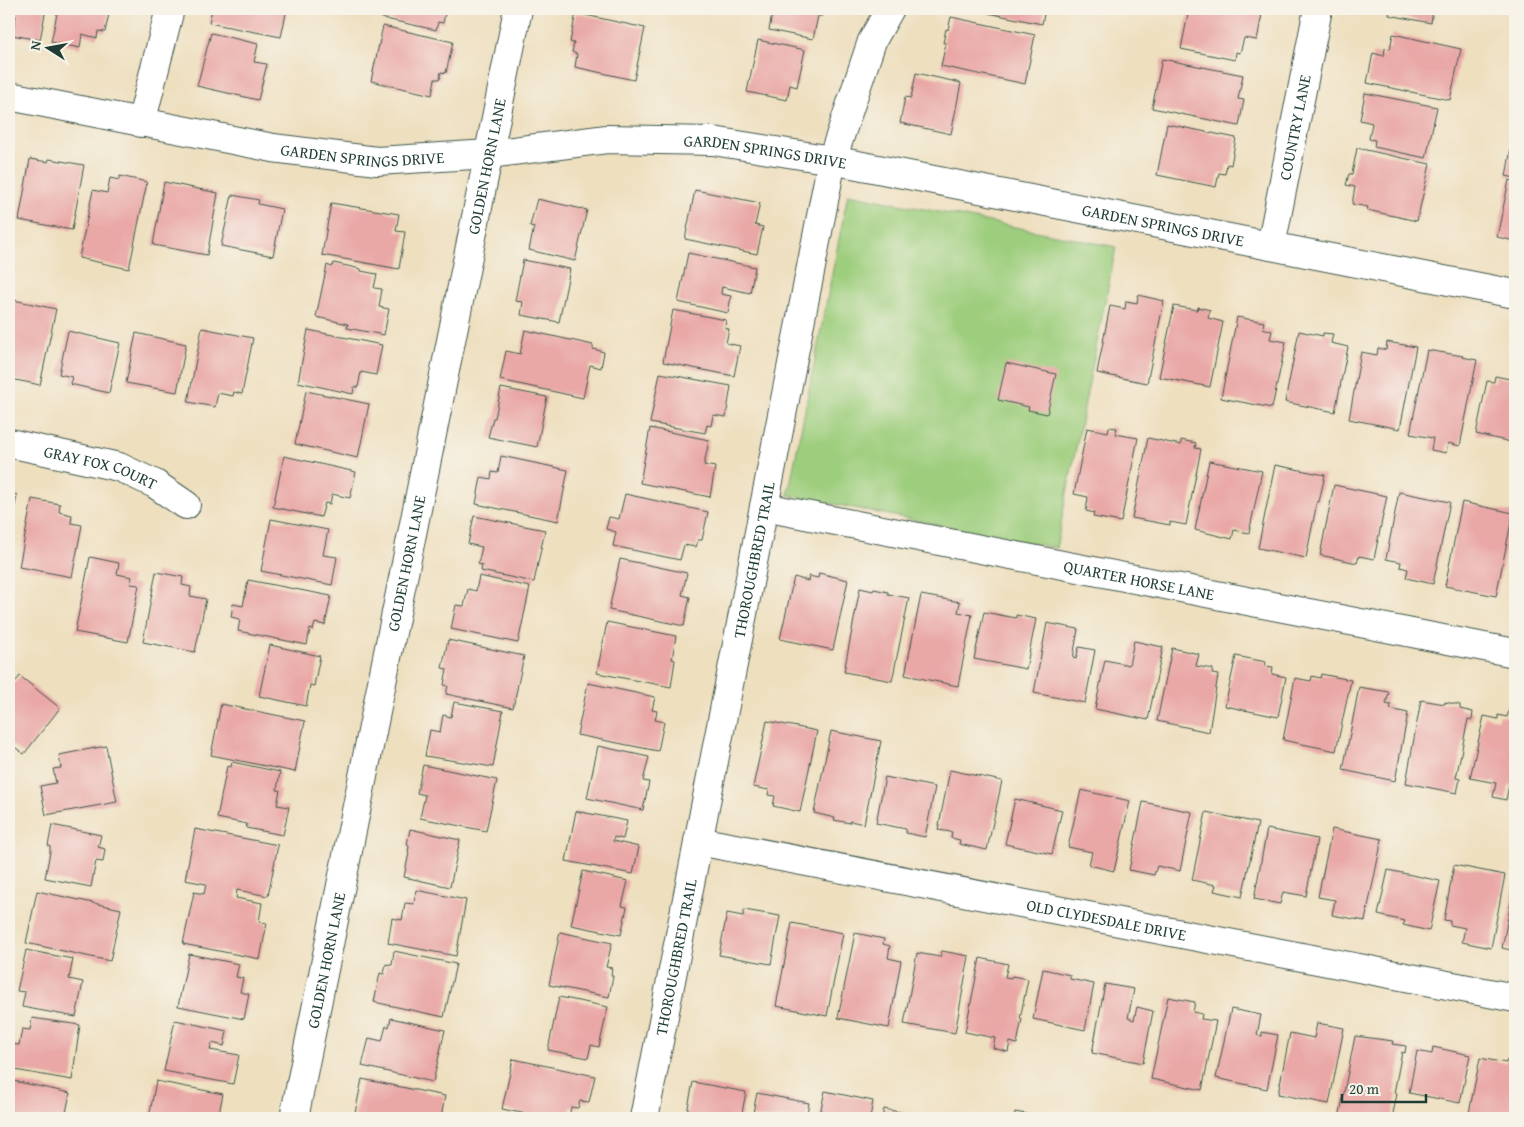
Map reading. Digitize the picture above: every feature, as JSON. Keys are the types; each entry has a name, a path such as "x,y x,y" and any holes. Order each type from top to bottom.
{"street":[{"path":"141,123 170,9"},
{"name":"GOLDEN HORN LANE","path":"294,1118 518,9"},
{"name":"THOROUGHBRED TRAIL","path":"644,1118 832,160 872,42 890,9"},
{"name":"COUNTRY LANE","path":"1270,246 1318,9"},
{"name":"GARDEN SPRINGS DRIVE","path":"9,96 273,148 377,161 489,154 607,139 713,141 832,160 1515,294"},
{"name":"GRAY FOX COURT","path":"9,443 119,466 155,484 186,505"},
{"name":"QUARTER HORSE LANE","path":"764,507 1515,653"},
{"name":"OLD CLYDESDALE DRIVE","path":"698,841 1515,998"}],"green space":[{"path":"848,194 1116,247 1056,548 788,495"}],"building":[{"path":"9,9 46,9 40,40 12,35 16,16 9,14"},
{"path":"58,9 110,9 105,32 98,31 97,38 82,34 80,48 51,42"},
{"path":"212,9 287,9 281,37 209,23"},
{"path":"383,9 446,9 443,23 438,22 436,30 381,18"},
{"path":"773,9 823,9 822,16 818,16 813,39 769,30"},
{"path":"989,9 1045,9 1042,24 988,13"},
{"path":"1189,9 1238,9 1262,14 1257,40 1244,38 1240,53 1236,52 1235,60 1181,49"},
{"path":"1390,9 1433,9 1431,23 1389,15"},
{"path":"576,13 645,28 634,80 575,67 577,54 572,52 574,43 570,42"},
{"path":"951,17 1035,35 1025,84 941,66 946,43 943,43"},
{"path":"383,26 453,42 446,73 441,72 440,79 435,79 432,95 371,81"},
{"path":"211,33 258,44 254,62 267,64 258,100 197,86"},
{"path":"1393,34 1461,49 1450,100 1367,83 1373,53 1384,56 1385,48 1390,49"},
{"path":"758,40 805,50 797,87 790,85 787,100 747,92"},
{"path":"1162,59 1243,75 1238,99 1244,100 1239,126 1152,108"},
{"path":"916,73 961,83 951,134 900,123 905,97 911,98"},
{"path":"1365,93 1437,107 1426,158 1374,147 1375,140 1369,139 1372,123 1360,120"},
{"path":"1167,124 1236,138 1231,165 1227,164 1225,174 1219,173 1216,187 1157,175"},
{"path":"1515,132 1515,178 1506,176"},
{"path":"1357,148 1430,164 1417,221 1367,210 1368,207 1352,204 1355,187 1346,185 1349,174 1352,174"},
{"path":"9,157 14,159 10,181 9,181"},
{"path":"30,159 48,162 49,159 84,165 72,230 19,220"},
{"path":"120,176 147,182 129,269 79,258 93,190 107,193 110,178 119,180"},
{"path":"1509,180 1515,182 1515,241 1497,237"},
{"path":"164,182 218,193 207,255 153,245"},
{"path":"695,190 760,203 755,225 763,227 757,254 685,239"},
{"path":"232,195 259,200 258,204 282,209 273,256 221,246"},
{"path":"537,199 587,210 575,261 529,250 534,227 530,226"},
{"path":"331,203 399,214 396,231 405,232 399,269 322,255"},
{"path":"688,253 755,267 750,293 722,287 721,294 731,296 728,313 678,302"},
{"path":"523,260 570,269 559,322 521,315 523,302 515,301"},
{"path":"334,263 377,274 374,288 382,289 379,307 389,309 384,335 347,328 348,324 316,317 327,265 332,267"},
{"path":"1138,295 1164,301 1147,383 1097,373 1110,306 1125,309 1126,301 1137,303"},
{"path":"9,299 56,309 40,385 11,379 13,370 9,369"},
{"path":"1174,306 1197,310 1198,307 1210,310 1208,318 1223,322 1210,387 1159,377"},
{"path":"673,310 726,320 725,328 729,329 726,343 740,346 734,376 663,362"},
{"path":"1237,317 1264,322 1263,328 1272,331 1270,339 1286,342 1272,408 1221,398"},
{"path":"202,328 253,338 242,394 234,392 233,396 218,393 215,407 188,402"},
{"path":"308,330 382,345 376,375 361,372 358,387 354,387 353,394 298,382"},
{"path":"525,330 593,345 593,349 604,352 601,368 590,365 583,398 500,380 506,351 520,354"},
{"path":"68,331 120,343 109,393 70,384 72,377 59,374"},
{"path":"1299,331 1323,336 1323,333 1333,334 1331,343 1348,347 1335,412 1285,402"},
{"path":"136,333 186,344 177,392 126,383"},
{"path":"1387,342 1416,347 1400,429 1349,419 1361,352 1377,355 1378,348 1386,350"},
{"path":"1427,350 1477,360 1460,446 1448,443 1446,453 1431,450 1433,438 1410,434"},
{"path":"1006,363 1056,374 1047,414 1028,410 1029,407 998,400"},
{"path":"1512,367 1515,367 1515,443 1476,434 1487,381 1494,382 1495,376 1510,379"},
{"path":"660,373 731,386 726,417 713,415 711,426 707,425 705,433 650,423"},
{"path":"501,388 547,397 537,447 488,437 493,418 495,418"},
{"path":"306,391 369,404 358,458 295,444"},
{"path":"1109,427 1117,428 1115,434 1138,438 1121,522 1093,517 1094,513 1086,511 1088,497 1074,494 1087,428 1108,432"},
{"path":"650,428 709,440 704,465 715,467 710,497 640,483"},
{"path":"1148,438 1181,445 1181,440 1196,443 1195,448 1201,449 1186,525 1170,522 1170,525 1132,518"},
{"path":"284,456 356,472 350,498 332,494 330,504 325,503 321,517 273,507"},
{"path":"501,456 568,470 558,521 476,504 481,477 491,479 492,472 498,473"},
{"path":"1209,461 1262,471 1249,533 1234,530 1232,539 1195,530"},
{"path":"1275,465 1325,475 1319,502 1317,502 1306,558 1258,548"},
{"path":"1334,485 1387,496 1374,559 1359,556 1357,563 1320,555"},
{"path":"1399,492 1450,502 1433,584 1406,578 1408,569 1400,567 1401,562 1386,559"},
{"path":"9,493 17,495 10,531 9,531"},
{"path":"625,494 708,512 702,540 698,540 696,547 684,545 680,560 613,546 616,532 606,529 609,517 619,519"},
{"path":"32,499 60,504 59,512 72,515 71,523 82,525 72,577 19,567"},
{"path":"1462,502 1513,513 1496,596 1445,586"},
{"path":"474,516 545,530 534,582 481,571 482,565 478,564 482,547 468,544"},
{"path":"271,519 328,530 323,555 337,557 332,585 261,571"},
{"path":"90,557 119,563 117,574 132,577 130,584 139,585 128,642 75,632"},
{"path":"620,559 687,573 682,595 690,597 684,626 609,610"},
{"path":"156,572 183,577 182,585 191,587 190,596 206,599 195,652 143,642"},
{"path":"819,573 848,580 833,650 780,639 794,577 808,581 809,576 818,578"},
{"path":"479,576 530,587 518,643 451,629 456,605 464,606 468,589 476,591"},
{"path":"248,580 331,596 325,625 315,623 313,630 310,629 307,645 238,631 240,619 231,617 233,604 243,606"},
{"path":"860,588 873,591 874,589 909,598 892,681 844,672"},
{"path":"921,595 960,602 958,612 972,615 958,686 905,675"},
{"path":"984,612 1016,618 1016,615 1036,619 1026,669 974,659"},
{"path":"607,622 676,636 672,659 675,660 671,687 597,673"},
{"path":"1047,623 1078,629 1073,658 1076,659 1079,647 1095,650 1085,703 1034,693"},
{"path":"448,640 524,656 513,708 446,694 448,686 444,685 447,669 442,668"},
{"path":"1134,641 1163,647 1148,720 1095,709 1105,660 1129,665"},
{"path":"270,645 320,656 314,686 310,685 306,706 259,696"},
{"path":"1172,648 1199,654 1196,666 1213,669 1212,674 1218,675 1209,732 1157,721"},
{"path":"1236,656 1266,662 1265,666 1273,667 1272,674 1286,677 1278,717 1225,706"},
{"path":"1321,674 1351,680 1336,751 1283,740 1295,678 1311,681 1312,676 1320,678"},
{"path":"20,676 60,708 24,754 9,743 9,732 11,729 9,728 9,690"},
{"path":"588,683 655,697 652,710 657,711 655,720 664,722 658,751 577,735"},
{"path":"1359,687 1389,692 1386,704 1391,705 1390,709 1408,713 1395,781 1343,770"},
{"path":"1421,700 1460,705 1460,709 1473,712 1472,720 1468,719 1456,778 1460,779 1457,793 1406,783"},
{"path":"454,702 503,711 493,767 425,756 430,730 440,732 443,715 451,717"},
{"path":"221,704 305,721 295,772 211,755"},
{"path":"1509,710 1515,711 1515,786 1509,785 1506,800 1493,797 1496,783 1470,778 1484,716 1498,719 1498,715 1507,717"},
{"path":"767,721 817,731 800,812 773,806 775,796 768,795 769,790 753,787"},
{"path":"831,731 881,741 864,824 834,820 835,818 814,813"},
{"path":"106,746 117,802 46,815 40,786 56,783 53,769 61,768 59,755"},
{"path":"598,746 649,757 643,781 649,782 643,810 587,798"},
{"path":"232,762 280,772 277,790 280,790 277,805 289,807 283,835 246,828 247,824 217,818 227,766 231,767"},
{"path":"423,765 497,780 486,831 420,818 425,795 417,793"},
{"path":"950,770 1002,781 987,850 959,844 960,840 951,838 952,832 938,830"},
{"path":"885,777 935,787 925,837 906,833 906,829 876,823"},
{"path":"1081,790 1130,801 1114,871 1089,865 1092,852 1068,847"},
{"path":"1015,799 1062,810 1052,854 1005,844"},
{"path":"1143,802 1192,812 1180,871 1157,866 1154,875 1129,870"},
{"path":"576,811 627,821 623,839 614,837 613,841 639,847 633,874 566,861"},
{"path":"1206,812 1258,823 1242,897 1214,891 1216,885 1192,880"},
{"path":"52,825 101,835 98,847 105,849 103,862 96,861 91,887 45,878 50,852 50,846 48,846"},
{"path":"195,829 278,845 268,896 237,890 236,898 262,903 259,922 267,923 260,959 183,944 194,892 204,894 206,884 185,880"},
{"path":"410,829 460,840 450,887 404,877 409,853 409,846 407,845"},
{"path":"1267,829 1317,839 1306,896 1283,892 1280,904 1254,899"},
{"path":"1332,829 1382,839 1365,921 1332,915 1335,900 1318,897"},
{"path":"1454,865 1505,875 1491,948 1462,942 1465,928 1450,925 1450,921 1444,920"},
{"path":"1388,870 1440,881 1429,931 1403,925 1405,921 1378,915"},
{"path":"583,871 628,881 622,906 627,907 621,935 571,925"},
{"path":"1515,887 1515,951 1502,948"},
{"path":"416,890 466,900 456,956 388,943 392,918 402,920 405,903 414,904"},
{"path":"37,891 121,909 110,961 26,943"},
{"path":"744,910 780,916 771,964 719,955 727,913 743,916"},
{"path":"792,923 843,933 827,1016 776,1006"},
{"path":"560,932 612,943 606,967 612,968 611,976 613,976 609,997 549,985"},
{"path":"855,933 884,939 883,944 890,946 888,958 901,961 889,1028 838,1018"},
{"path":"26,950 73,959 69,979 83,982 76,1017 22,1007 25,992 17,991"},
{"path":"394,951 456,964 444,1017 374,1002 380,973 384,974 386,964 392,965"},
{"path":"942,951 969,956 955,1033 904,1024 917,953 940,957"},
{"path":"189,954 239,964 236,977 243,978 240,992 249,994 244,1019 178,1006"},
{"path":"980,958 1008,964 1005,977 1011,978 1012,976 1028,979 1017,1044 1010,1042 1008,1052 993,1048 995,1038 965,1032"},
{"path":"1043,969 1070,975 1070,979 1094,984 1085,1030 1033,1019"},
{"path":"1105,984 1134,989 1128,1018 1134,1020 1137,1007 1153,1011 1143,1063 1092,1053"},
{"path":"559,997 608,1007 599,1047 591,1045 588,1058 548,1050"},
{"path":"1168,997 1195,1002 1193,1012 1202,1014 1201,1019 1216,1021 1202,1090 1151,1079"},
{"path":"1231,1009 1261,1015 1257,1035 1262,1036 1262,1032 1278,1035 1267,1089 1216,1078"},
{"path":"32,1018 80,1025 72,1080 9,1069 9,1044 19,1045 22,1029 30,1030"},
{"path":"391,1018 445,1030 433,1082 362,1066 369,1038 382,1041 386,1026 389,1027"},
{"path":"175,1020 227,1031 224,1046 212,1043 210,1050 239,1055 233,1084 164,1071"},
{"path":"1317,1023 1344,1028 1329,1104 1278,1094 1290,1033 1314,1038"},
{"path":"1355,1036 1393,1041 1392,1044 1406,1046 1405,1053 1402,1052 1394,1093 1397,1094 1392,1118 1339,1118"},
{"path":"1433,1047 1470,1055 1460,1103 1409,1093 1417,1051 1432,1054"},
{"path":"1480,1058 1506,1063 1507,1060 1515,1061 1515,1118 1468,1118"},
{"path":"513,1059 595,1076 589,1102 580,1101 578,1108 571,1107 569,1118 546,1118 502,1109"},
{"path":"362,1079 445,1096 441,1118 354,1118"},
{"path":"9,1080 70,1093 65,1118 9,1118"},
{"path":"156,1081 223,1094 218,1118 149,1118"},
{"path":"693,1082 746,1092 741,1118 686,1118"},
{"path":"825,1091 873,1101 870,1118 819,1118"},
{"path":"757,1093 809,1103 806,1118 752,1118"},
{"path":"884,1109 925,1117 925,1118 882,1118"},
{"path":"1015,1112 1042,1117 1042,1118 1014,1118"}]}
